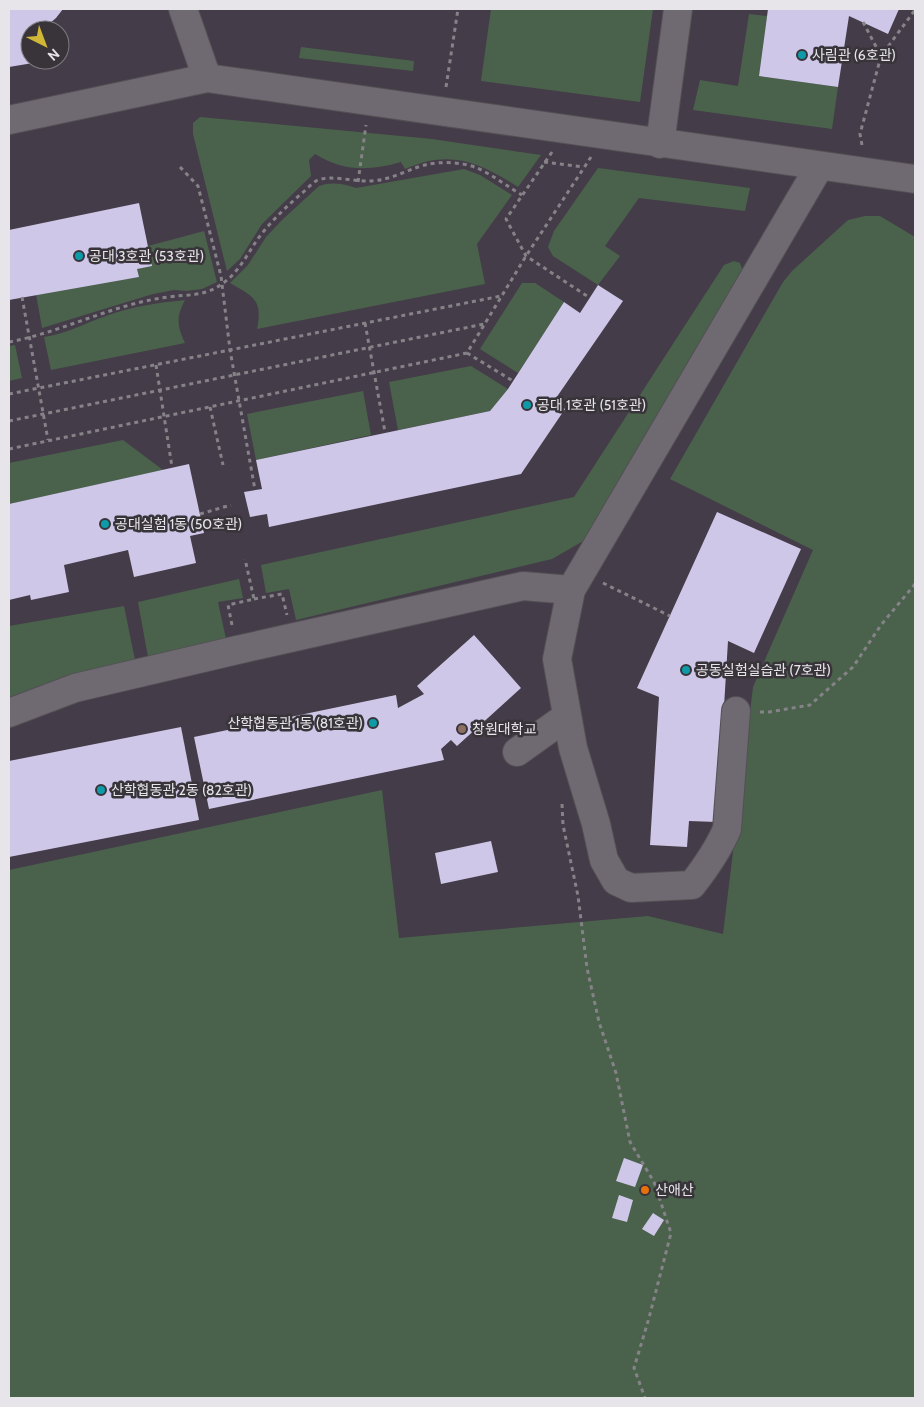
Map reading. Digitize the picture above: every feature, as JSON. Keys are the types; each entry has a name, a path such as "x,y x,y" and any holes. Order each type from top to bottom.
{"street":[{"path":"183,9 207,78"},
{"path":"660,144 678,9"},
{"path":"9,120 207,78 915,179"},
{"path":"736,711 727,829 720,846 709,864 692,885 631,888 616,881 604,860 596,824 573,748 557,659 577,581 819,166"},
{"path":"9,713 75,688 237,650 523,586 577,581"},
{"path":"517,752 566,717"}],"path":[{"path":"445,112 446,76 458,9"},
{"path":"866,173 860,134 881,56 915,10"},
{"path":"863,22 881,56"},
{"path":"358,182 370,101"},
{"path":"566,130 506,219 526,256 590,298"},
{"path":"467,353 526,256 604,135"},
{"path":"544,162 584,167"},
{"path":"9,342 59,329 133,304 175,296 194,296 207,292 222,284 247,257 266,228 281,212 316,181 329,177 358,182 391,178 425,165 439,163 458,164 476,168 522,195"},
{"path":"180,167 198,186 222,284 238,400 255,490"},
{"path":"9,394 501,296"},
{"path":"22,297 48,440"},
{"path":"365,323 385,432"},
{"path":"9,421 484,324"},
{"path":"9,449 467,353 513,381"},
{"path":"156,365 172,468"},
{"path":"210,407 222,465"},
{"path":"200,514 231,505"},
{"path":"245,559 254,599"},
{"path":"577,581 670,616"},
{"path":"736,711 769,712 810,705 853,667 881,625 915,584"},
{"path":"237,650 228,605 254,599 282,594 292,638"},
{"path":"561,798 563,825 578,896 587,968 599,1022 616,1074 630,1142 654,1182 671,1233 634,1368 645,1398"}],"shaded area":[{"name":"창원대학교","path":"9,9 915,9 915,1398 9,1398"}],"green space":[{"path":"491,9 653,9 640,102 481,81"},
{"path":"749,14 767,16 759,76 838,87 832,129 693,110 700,80 738,86"},
{"path":"301,47 414,61 413,71 299,58"},
{"path":"200,117 432,139 541,155 518,187 490,171 464,161 436,160 405,169 401,162 379,167 357,168 336,164 315,154 309,160 311,176 262,224 240,259 227,271 193,134 193,123"},
{"path":"598,168 750,188 745,211 639,198 605,246 620,256 598,285 553,256 548,247 554,231"},
{"path":"464,169 480,175 512,195 477,244 485,284 257,329 259,312 255,300 230,283 248,265 266,237 319,186 338,184 356,188"},
{"path":"865,216 880,216 915,237 915,1398 9,1398 9,870 382,790 399,938 648,916 723,934 753,687 813,550 670,479 783,282 792,271 848,220"},
{"path":"204,231 217,282 202,289 174,290 153,294 42,328 36,294 138,277 137,269 148,246"},
{"path":"734,261 740,263 743,272 585,540 552,559 296,620 289,589 266,593 261,565 574,497 724,265"},
{"path":"522,283 535,283 564,302 518,373 480,349"},
{"path":"185,300 180,311 179,321 180,331 185,343 51,370 44,337 68,331 126,310"},
{"path":"15,345 22,378 9,381 9,346"},
{"path":"471,366 508,389 490,411 398,430 389,382"},
{"path":"363,391 371,435 256,460 247,414"},
{"path":"123,440 163,470 9,504 9,463"},
{"path":"239,579 243,598 218,602 226,639 148,657 138,602"},
{"path":"124,606 135,660 9,697 9,626"}],"building":[{"path":"9,9 63,9 54,20 20,20 20,65 9,67"},
{"name":"사림관 (6호관)","path":"768,9 899,9 888,34 849,16 838,87 759,76"},
{"name":"공대 3호관 (53호관)","path":"139,203 152,266 137,269 139,277 9,300 9,230"},
{"name":"공대 1호관 (51호관)","path":"598,285 623,301 554,401 565,409 521,474 269,527 267,514 250,517 244,492 262,489 256,460 490,411 508,389 564,302 580,313"},
{"name":"공대실험 1동 (50호관)","path":"189,464 204,533 190,536 196,563 134,577 128,550 64,565 69,592 31,600 30,595 9,600 9,504"},
{"name":"공동실험실습관 (7호관)","path":"717,512 801,549 754,653 728,641 717,822 689,821 687,847 650,845 659,697 637,688"},
{"name":"산학협동관 1동 (81호관)","path":"474,635 521,688 457,746 451,740 441,749 444,760 209,809 194,737 396,695 398,708 424,694 417,686"},
{"name":"산학협동관 2동 (82호관)","path":"181,727 199,820 9,857 9,761"},
{"path":"491,841 498,872 441,884 435,853"},
{"path":"624,1158 643,1165 635,1187 616,1181"},
{"path":"619,1195 633,1200 627,1222 612,1218"},
{"path":"653,1213 664,1220 654,1236 642,1229"}],"place":[{"name":"사림관 (6호관)","path":"802,55"},
{"name":"공대 3호관 (53호관)","path":"79,256"},
{"name":"공대 1호관 (51호관)","path":"527,405"},
{"name":"공대실험 1동 (50호관)","path":"105,524"},
{"name":"공동실험실습관 (7호관)","path":"686,670"},
{"name":"산학협동관 1동 (81호관)","path":"373,723"},
{"name":"창원대학교","path":"462,729"},
{"name":"산학협동관 2동 (82호관)","path":"101,790"},
{"name":"산애산","path":"645,1190"}]}
